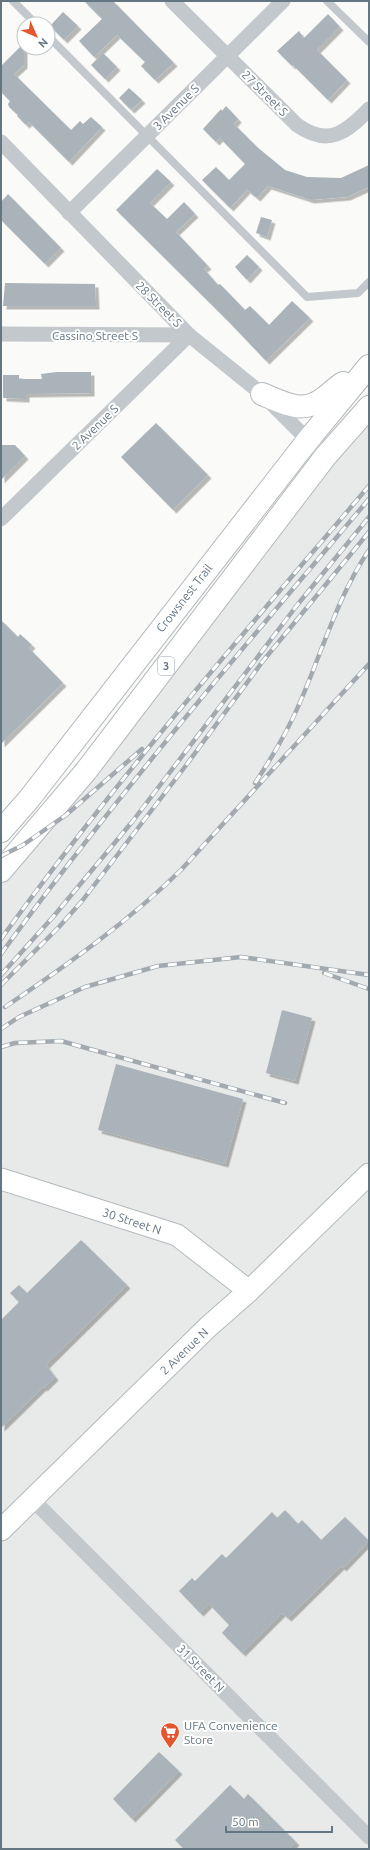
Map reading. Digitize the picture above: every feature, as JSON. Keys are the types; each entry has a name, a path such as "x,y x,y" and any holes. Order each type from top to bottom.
{"highway":[{"path":"262,394 290,406 303,407 312,405 320,401 340,385 369,366"},
{"name":"Crowsnest Trail","path":"1,831 43,780 308,440 369,366"},
{"name":"3","path":"1,871 86,771 325,457 369,407"}],"street":[{"name":"27 Street S","path":"172,1 297,125 311,133 326,136 341,133 352,126 369,109"},
{"name":"3 Avenue S","path":"69,213 283,1"},
{"name":"28 Street S","path":"1,142 189,335 262,394 325,457"},
{"name":"Cassino Street S","path":"1,334 189,335"},
{"name":"2 Avenue S","path":"1,519 189,335"},
{"name":"2 Avenue N","path":"1,1530 208,1328 249,1291 369,1174"},
{"name":"30 Street N","path":"1,1179 177,1235 249,1291"},
{"name":"31 Street N","path":"33,1500 369,1837"}],"lane":[{"path":"13,1 28,16"},
{"path":"327,1 369,42"},
{"path":"56,44 307,297 358,293 369,282"}],"shaded area":[{"path":"369,407 369,1849 1,1849 1,871"}],"building":[{"path":"84,1 113,1 174,63 155,80 141,66 145,62 117,35 94,57 79,41 102,19"},
{"path":"63,12 78,26 64,40 56,32 56,20"},
{"path":"328,14 340,27 317,50 347,80 328,100 277,51 299,31 304,38"},
{"path":"16,51 16,56 24,56 24,65 14,74 71,130 80,121 83,124 91,117 102,127 69,162 29,122 26,125 9,107 8,104 10,101 1,92 1,66"},
{"path":"103,53 117,67 105,79 91,65"},
{"path":"129,88 142,100 131,110 119,98"},
{"path":"226,106 238,119 234,124 257,147 285,170 307,177 341,178 369,165 369,187 347,197 311,200 268,186 257,198 247,190 230,208 202,180 216,167 229,180 245,164 220,138 216,142 203,129 221,109 222,111"},
{"path":"157,169 171,182 150,203 167,219 184,202 195,214 176,232 208,266 204,269 218,285 220,284 245,310 250,306 269,325 292,301 310,318 266,361 228,321 116,210"},
{"path":"8,194 61,248 45,264 1,220 1,202"},
{"path":"261,217 272,220 267,237 256,233"},
{"path":"247,255 259,267 247,280 235,267"},
{"path":"5,283 95,284 96,306 3,306"},
{"path":"57,372 91,372 91,393 26,394 26,399 3,398 3,375 19,375 19,379 42,379 41,374"},
{"path":"156,423 208,475 173,510 121,457"},
{"path":"1,445 15,445 25,456 1,480"},
{"path":"1,620 18,637 20,634 32,645 29,648 63,683 1,744"},
{"path":"282,1010 312,1018 295,1081 266,1073"},
{"path":"116,1064 243,1099 225,1164 98,1130"},
{"path":"81,1240 127,1285 46,1365 55,1377 1,1428 1,1320 19,1302 10,1293 19,1285 27,1293"},
{"path":"285,1510 298,1524 302,1520 321,1540 345,1517 369,1541 343,1568 341,1566 288,1618 282,1613 242,1653 222,1633 229,1625 209,1604 200,1613 179,1591 192,1578 195,1581 222,1554 226,1558 272,1512 277,1518"},
{"path":"159,1752 179,1771 132,1819 113,1799"},
{"path":"230,1785 244,1799 248,1794 296,1842 289,1849 184,1849 175,1840"}],"railway":[{"path":"1,939 44,880 134,765 369,486"},
{"path":"1,954 89,837 181,723 369,499"},
{"path":"1,975 53,917 132,822 298,604 369,517"},
{"path":"1,985 59,927 82,901 184,768 263,661 369,532"},
{"path":"255,783 286,732 309,681 348,586 369,550"},
{"path":"5,1007 96,942 161,889 181,870 369,664"},
{"path":"1,856 23,845 66,815 142,749"},
{"path":"1,1029 19,1017 85,987 158,966 241,957 369,975"},
{"path":"324,973 369,989"},
{"path":"1,1047 15,1043 61,1041 285,1103"}],"place":[{"name":"UFA Convenience Store","path":"170,1749"}]}
